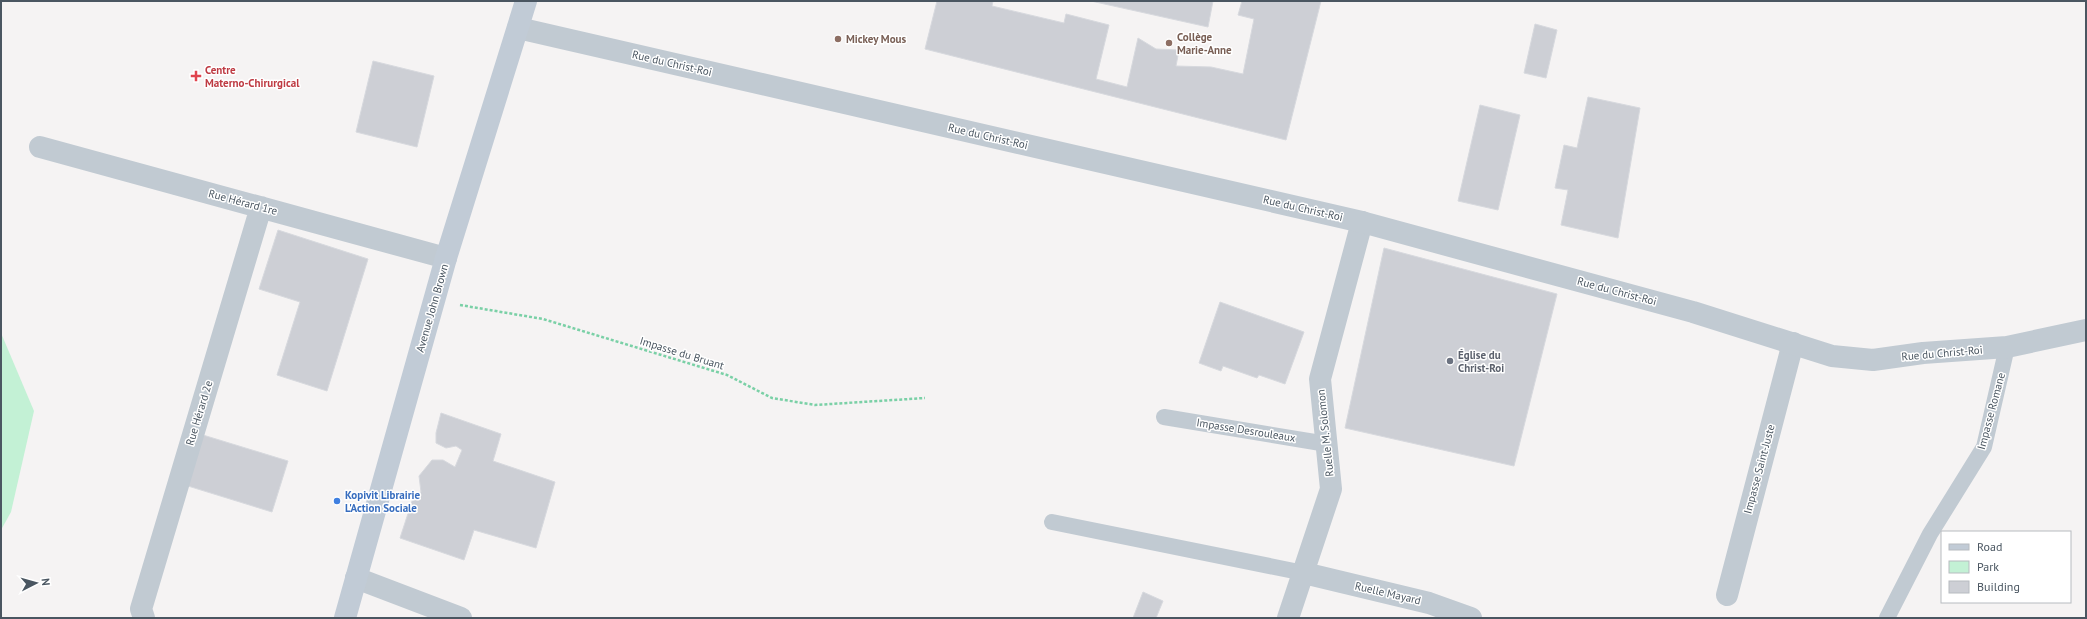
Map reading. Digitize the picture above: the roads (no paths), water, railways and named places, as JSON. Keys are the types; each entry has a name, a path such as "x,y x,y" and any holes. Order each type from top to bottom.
{"main road":[{"name":"Avenue John Brown","path":"345,618 446,258 526,1"}],"street":[{"name":"Rue du Christ-Roi","path":"518,28 1362,222 1693,312 1832,356 1873,360 1923,353 2007,347 2086,330"},
{"name":"Rue Hérard 1re","path":"40,147 446,258"},
{"name":"Rue Hérard 2e","path":"144,618 141,609 260,207"},
{"name":"Ruelle M. Solomon","path":"1288,618 1331,489 1320,379 1362,222"},
{"name":"Impasse Saint-Juste","path":"1727,595 1793,343"},
{"name":"Ruelle Mayard","path":"1304,573 1430,603 1471,618"},
{"path":"356,578 461,618"}],"lane":[{"name":"Impasse Romane","path":"1887,618 1930,534 1984,448 2007,347"},
{"name":"Impasse Desrouleaux","path":"1164,417 1327,444"},
{"path":"1052,522 1304,573"}],"place":[{"name":"Mickey Mous","path":"838,39"},
{"name":"Collège Marie-Anne","path":"1169,43"},
{"name":"Centre Materno-Chirurgical","path":"196,76"},
{"name":"Église du Christ-Roi","path":"1450,361"},
{"name":"Kopivit Librairie L'Action Sociale","path":"337,501"}]}
